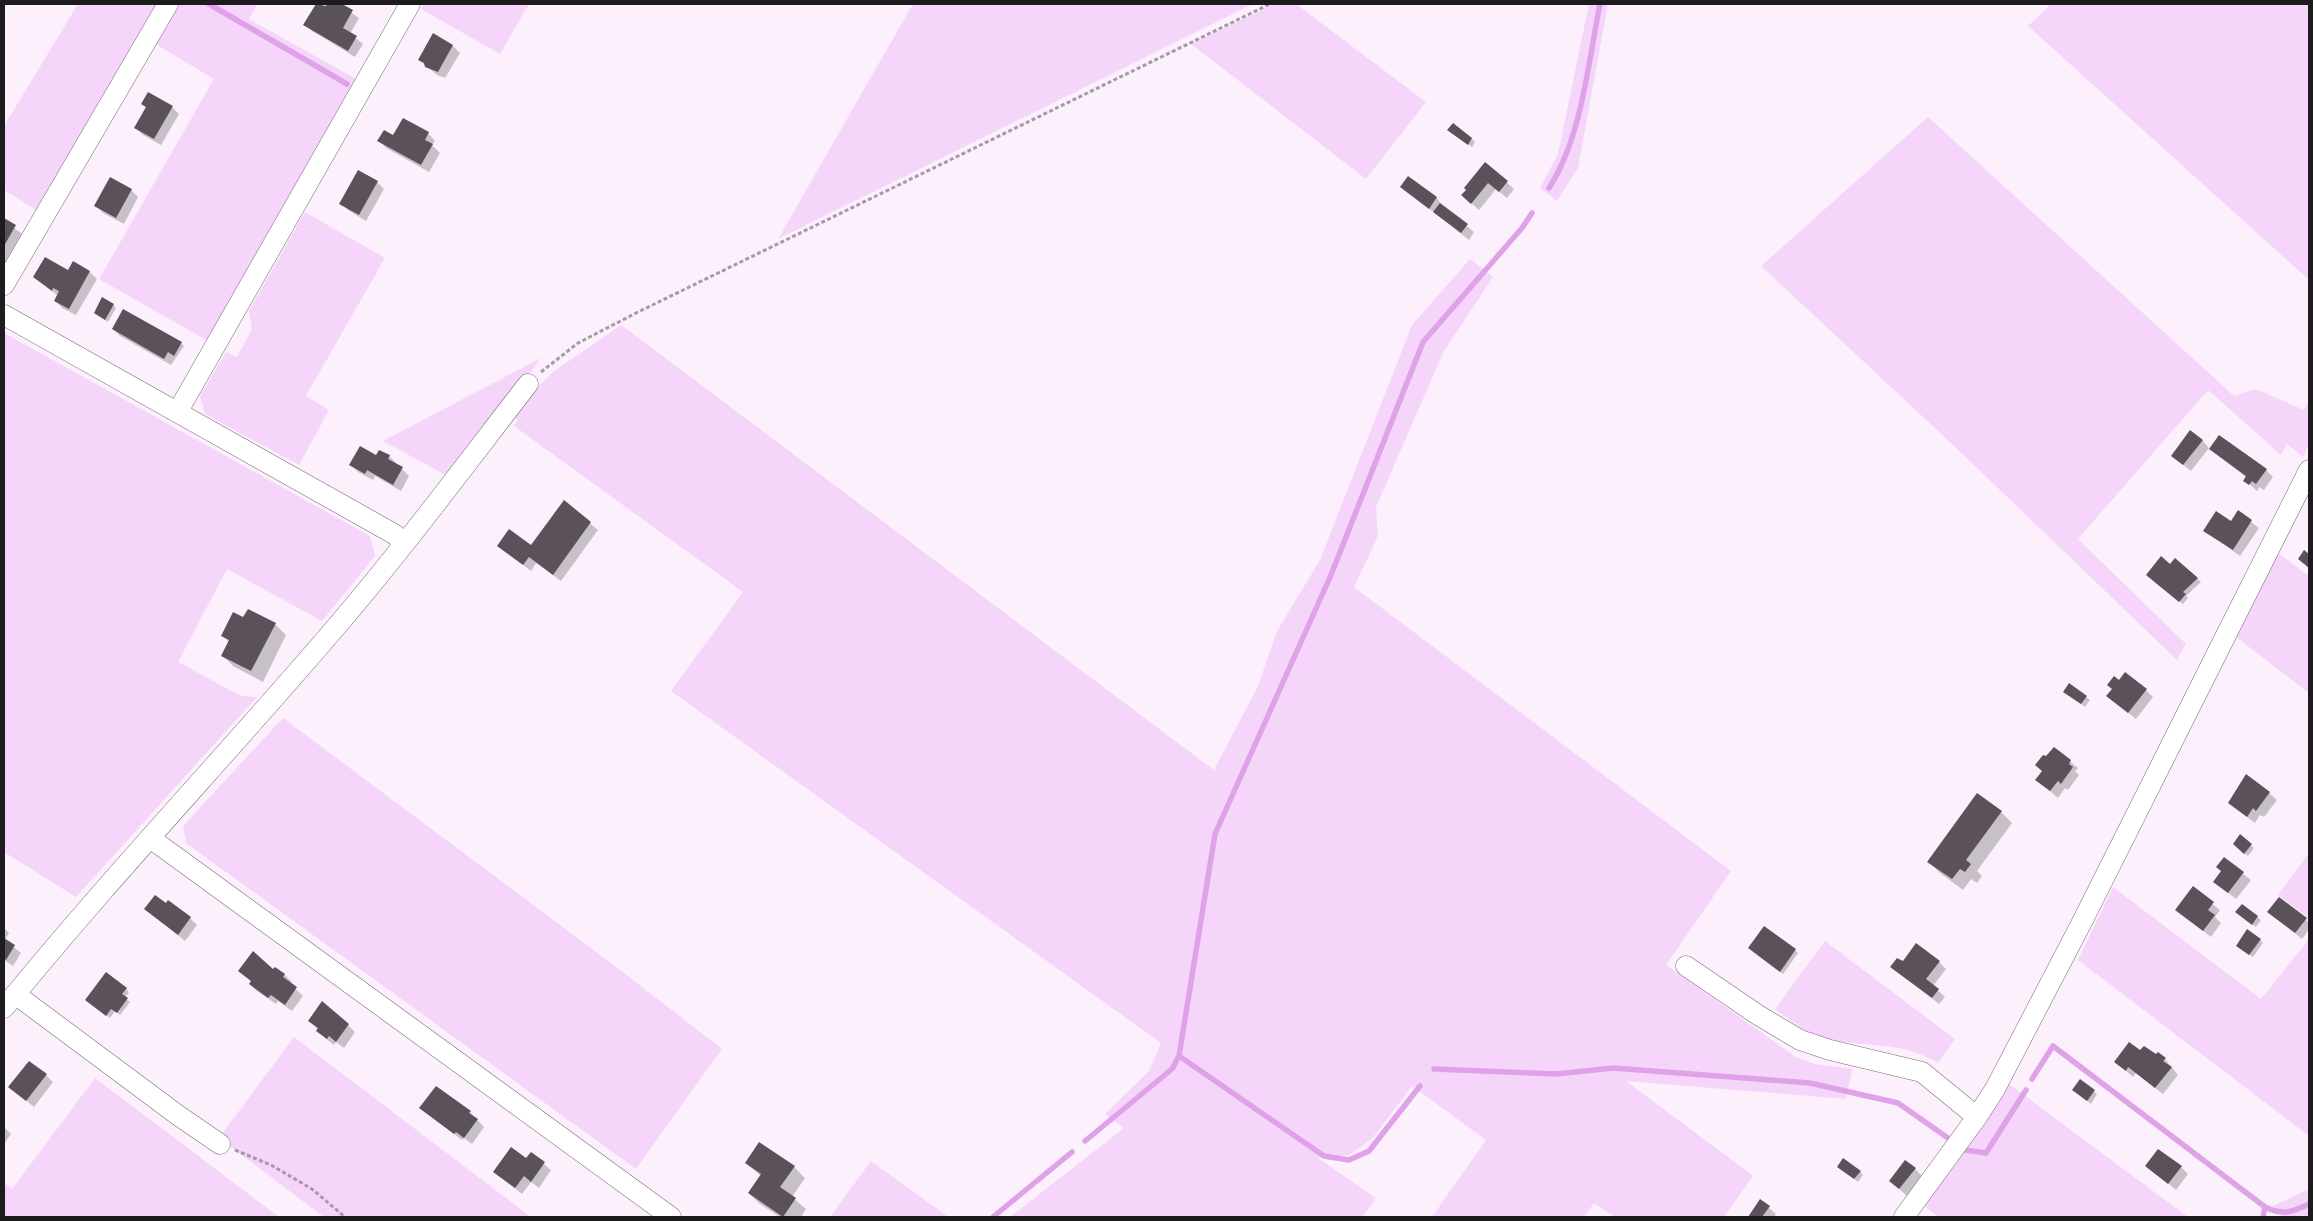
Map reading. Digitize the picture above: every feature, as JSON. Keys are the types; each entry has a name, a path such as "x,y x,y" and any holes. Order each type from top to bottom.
{"street":[{"path":"4,285 168,4"},
{"path":"178,411 410,4"},
{"path":"4,315 178,411 394,534 404,542"},
{"path":"220,1144 9,1001 54,946 328,636 434,506 528,384"},
{"path":"1904,1217 1977,1117 2002,1075 2082,922 2309,470"},
{"path":"150,838 672,1217"},
{"path":"1686,966 1758,1015 1800,1040 1830,1050 1922,1072 1977,1117"}],"path":[{"path":"528,384 578,344 638,312 1270,4"},
{"path":"220,1144 271,1165 312,1189 345,1217"}],"shaded area":[{"path":"78,4 159,4 38,211 4,190 4,126"},
{"path":"177,4 257,4 249,19 356,79 208,341 99,279 214,79 154,43"},
{"path":"424,4 529,4 500,54 421,9"},
{"path":"913,4 1253,4 778,239"},
{"path":"1275,4 1296,4 1426,102 1366,179 1191,44"},
{"path":"1589,4 1608,4 1578,168 1557,201 1540,188 1558,154"},
{"path":"2051,4 2309,4 2309,280 2028,26"},
{"path":"1928,117 2234,396 2256,389 2304,410 2309,401 2309,444 2303,457 2287,444 2281,455 2208,390 2078,539 2186,644 2177,660 1952,444 1761,266"},
{"path":"305,212 385,258 306,396 329,410 299,465 205,414 200,396 226,352 237,357 252,329 249,311"},
{"path":"1470,259 1493,277 1444,351 1376,507 1378,536 1354,587 1731,871 1666,965 1796,1057 1815,1064 1852,1069 1846,1099 1626,1081 1753,1176 1724,1217 1615,1217 1594,1203 1584,1217 1432,1217 1486,1140 1412,1086 1372,1139 1349,1155 1318,1158 1376,1198 1362,1217 1010,1217 1124,1128 1105,1114 1149,1071 1161,1043 671,691 743,592 514,426 518,420 509,415 553,372 621,325 1214,770 1258,686 1277,631 1320,560 1412,325"},
{"path":"4,333 370,536 375,556 322,621 227,569 178,662 241,696 257,697 76,897 4,852"},
{"path":"541,358 451,478 383,441"},
{"path":"2278,553 2309,576 2309,693 2236,637"},
{"path":"283,718 624,973 722,1049 636,1169 186,843 183,826"},
{"path":"2309,853 2309,918 2278,895"},
{"path":"2113,887 2261,999 2309,939 2309,1136 2078,960"},
{"path":"1825,941 1955,1039 1938,1063 1924,1056 1897,1048 1821,1038 1800,1027 1775,1009"},
{"path":"294,1037 531,1217 324,1217 219,1138"},
{"path":"95,1078 279,1217 4,1217 4,1183 12,1189"},
{"path":"2009,1084 2188,1217 1939,1217 1924,1206"},
{"path":"871,1161 948,1217 830,1217"},
{"path":"2309,1189 2309,1217 2284,1217 2271,1207"}],"building":[{"path":"316,4 326,6 327,4 342,4 353,10 343,28 357,36 348,51 303,25"},
{"path":"433,33 453,45 438,72 425,67 424,63 418,60"},
{"path":"148,92 173,106 154,139 134,128 146,107 141,104"},
{"path":"403,118 429,132 425,140 433,144 421,165 377,141 384,130 393,135"},
{"path":"1453,123 1472,138 1468,145 1447,130"},
{"path":"1485,162 1508,181 1499,192 1488,183 1471,204 1461,195 1466,190 1464,188"},
{"path":"358,170 378,181 359,215 339,204"},
{"path":"1408,176 1437,197 1429,209 1400,187"},
{"path":"110,177 132,189 116,218 94,206"},
{"path":"1440,203 1468,224 1461,233 1433,212"},
{"path":"4,218 16,225 4,246"},
{"path":"45,257 68,270 73,261 90,271 69,309 54,301 59,291 53,288 52,291 33,277"},
{"path":"102,297 114,304 105,320 94,313"},
{"path":"123,309 182,342 174,356 168,352 164,359 112,329"},
{"path":"2190,430 2203,440 2183,465 2171,456"},
{"path":"2219,435 2267,469 2256,484 2252,481 2249,485 2243,481 2246,476 2209,449"},
{"path":"360,446 376,455 379,450 390,455 388,459 403,467 393,485 367,470 365,474 349,465"},
{"path":"564,500 591,522 553,575 529,557 523,565 497,546 509,529 531,545"},
{"path":"2238,510 2252,520 2233,550 2203,531 2216,511 2231,521"},
{"path":"2304,550 2309,554 2309,568 2298,559"},
{"path":"2161,556 2170,564 2175,558 2198,578 2183,592 2186,594 2179,602 2146,575"},
{"path":"248,609 276,623 251,671 221,656 229,640 221,636 233,612 243,617"},
{"path":"2125,672 2147,689 2128,713 2106,696 2112,689 2107,685 2114,676 2119,680"},
{"path":"2069,683 2087,696 2081,704 2063,692"},
{"path":"2054,747 2071,760 2069,764 2073,767 2061,784 2058,781 2050,791 2035,780 2042,771 2035,765 2043,755 2046,756"},
{"path":"2246,774 2270,792 2256,811 2253,808 2247,817 2228,803"},
{"path":"1977,793 2002,811 1966,860 1971,864 1965,872 1960,869 1952,879 1927,862"},
{"path":"2240,834 2252,844 2244,854 2233,844"},
{"path":"2224,857 2244,872 2228,893 2213,882 2221,871 2216,867"},
{"path":"2193,886 2214,902 2208,910 2215,915 2203,931 2175,910"},
{"path":"155,895 166,903 168,900 191,917 178,935 144,909"},
{"path":"2279,897 2307,918 2295,933 2267,912"},
{"path":"2242,904 2258,916 2252,925 2235,912"},
{"path":"1764,926 1796,949 1780,972 1748,948"},
{"path":"2247,929 2261,939 2249,955 2236,946"},
{"path":"4,938 15,945 6,960 4,958"},
{"path":"1916,943 1940,961 1926,979 1939,989 1932,998 1890,967 1897,958 1903,961"},
{"path":"253,951 273,969 275,967 285,974 283,977 297,987 285,1005 271,995 268,998 249,984 251,981 238,971"},
{"path":"106,972 127,988 122,994 128,998 117,1013 111,1009 106,1016 85,1000"},
{"path":"322,1001 349,1024 336,1042 329,1036 327,1039 316,1031 318,1028 308,1021"},
{"path":"2129,1042 2140,1050 2144,1046 2156,1054 2158,1052 2166,1058 2163,1061 2172,1067 2155,1088 2128,1067 2126,1071 2114,1062"},
{"path":"29,1061 47,1074 26,1101 8,1087"},
{"path":"2080,1079 2095,1090 2087,1101 2072,1090"},
{"path":"436,1086 471,1111 469,1113 478,1119 464,1138 456,1132 454,1134 419,1108"},
{"path":"759,1142 795,1166 780,1187 796,1198 783,1217 748,1193 761,1174 745,1163"},
{"path":"511,1147 526,1158 531,1152 545,1162 531,1182 524,1176 515,1188 493,1172"},
{"path":"2158,1149 2182,1166 2168,1184 2145,1166"},
{"path":"1843,1158 1861,1171 1854,1179 1837,1167"},
{"path":"1905,1160 1916,1168 1899,1189 1889,1181"},
{"path":"1760,1199 1770,1206 1762,1217 1748,1217"}],"waterway":[{"path":"209,4 347,84"},
{"path":"1549,188 1560,168 1576,123 1600,4"},
{"path":"1420,1086 1369,1151 1349,1160 1324,1156 1179,1056 1215,834 1331,575 1423,342 1522,228 1532,213"},
{"path":"2032,1079 2053,1046 2265,1207 2271,1210 2287,1212 2309,1204"},
{"path":"1085,1141 1172,1069 1179,1056"},
{"path":"1434,1069 1556,1074 1613,1068 1810,1083 1898,1103 1948,1138"},
{"path":"1965,1150 1986,1153 2026,1090"},
{"path":"993,1217 1072,1152"},
{"path":"2263,1217 2265,1207"}]}
